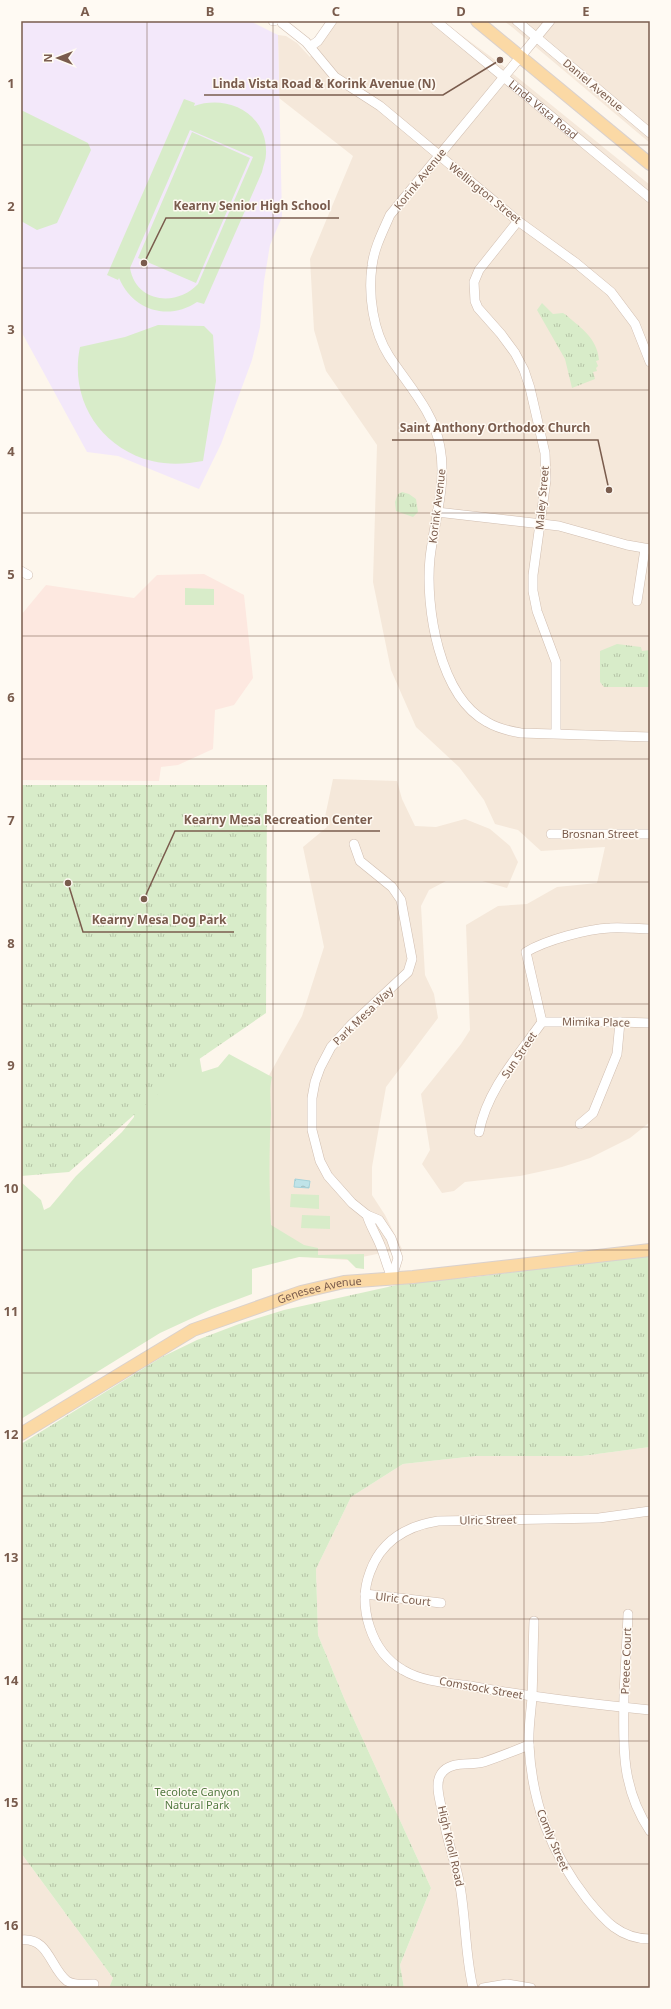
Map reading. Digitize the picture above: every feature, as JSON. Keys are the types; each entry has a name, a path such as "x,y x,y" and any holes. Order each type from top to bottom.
{"main road":[{"path":"477,21 650,164"},
{"name":"Genesee Avenue","path":"21,1434 193,1330 301,1292 344,1282 392,1277 413,1277 650,1250"}],"street":[{"path":"311,46 318,41 332,21"},
{"name":"Linda Vista Road","path":"436,21 650,198"},
{"name":"Daniel Avenue","path":"517,21 537,36 580,75 650,133"},
{"path":"521,57 550,21"},
{"name":"Wellington Street","path":"276,22 311,46 335,77 380,106 518,221 576,263 611,292 635,324 650,362"},
{"name":"Korink Avenue","path":"521,57 438,155 390,215 378,240 372,266 372,301 377,330 388,355 424,408 433,425 440,447 442,476 429,578 433,624 447,672 458,695 486,722 521,733 650,737"},
{"name":"Maley Street","path":"518,221 479,270 474,282 475,301 478,308 501,334 515,353 524,370 530,388 545,453 546,480 533,575 533,591 537,611 556,662 556,733"},
{"path":"437,512 559,526 647,549 637,601"},
{"name":"Brosnan Street","path":"551,834 650,834"},
{"name":"Park Mesa Way","path":"354,844 360,861 392,886 401,900 412,959 408,972 351,1025 331,1047 320,1068 312,1098 312,1130 320,1161 328,1176 340,1190 367,1215 379,1220 391,1238 398,1258 392,1277"},
{"name":"Sun Street","path":"479,1132 482,1116 490,1097 542,1022 526,952 539,944 591,930 609,928 650,929"},
{"name":"Mimika Place","path":"542,1022 620,1022 650,1024"},
{"path":"580,1124 593,1113 617,1054 620,1022"},
{"name":"Park Mesa Way","path":"367,1215 370,1226 382,1248 384,1260 392,1277"},
{"name":"Ulric Street","path":"365,1594 370,1572 382,1549 400,1533 420,1524 438,1521 600,1518 650,1511"},
{"name":"Ulric Court","path":"365,1594 441,1603"},
{"name":"Comstock Street","path":"365,1594 366,1617 373,1638 385,1656 402,1670 421,1678 532,1697 650,1710"},
{"name":"Preece Court","path":"628,1614 622,1742 624,1766 634,1801 650,1831"},
{"name":"Comly Street","path":"534,1621 529,1745 535,1794 542,1819 560,1862 568,1875 604,1921 628,1936 640,1939 650,1939"},
{"name":"High Knoll Road","path":"473,1988 469,1972 465,1936 465,1916 459,1880 444,1825 438,1786 440,1774 447,1768 456,1765 482,1762 529,1745"},
{"path":"21,1940 35,1942 43,1947 67,1980 77,1985 94,1984"},
{"path":"483,1988 507,1984 530,1988"}],"shaded area":[{"path":"21,21 250,21 278,35 282,217 270,245 264,281 260,327 252,360 221,444 199,489 118,456 87,452 21,331"},
{"path":"337,21 442,21 502,65 650,185 650,1122 630,1138 590,1158 562,1167 520,1176 465,1182 454,1191 442,1193 422,1164 430,1150 421,1094 461,1044 470,1030 466,925 498,906 527,904 557,887 597,883 605,847 541,851 518,830 495,824 484,800 459,767 416,727 391,670 373,582 377,445 326,371 314,330 310,259 353,156 279,98 278,35 286,36 297,43 310,57"},
{"path":"504,21 650,21 650,143 512,27"},
{"path":"204,574 244,595 253,678 234,705 215,710 213,749 178,765 161,767 159,781 21,780 22,614 46,585 134,598 157,575"},
{"path":"333,779 397,781 402,799 415,826 436,827 465,819 490,829 510,846 518,862 507,888 482,881 446,881 429,890 421,906 425,975 434,994 438,1018 386,1087 372,1167 372,1195 385,1215 402,1249 347,1260 307,1257 270,1236 266,1129 267,1079 302,1016 324,947 303,847 327,827 325,817"},
{"path":"650,1447 650,1988 404,1988 400,1965 431,1888 344,1698 318,1635 316,1569 351,1497 403,1464 476,1456 582,1456"},
{"path":"21,1853 113,1978 109,1988 21,1988"}],"green space":[{"path":"184,99 195,103 194,106 207,103 220,103 232,105 244,110 253,118 260,128 265,140 265,161 262,172 204,304 197,302 186,308 175,311 153,310 142,305 133,298 125,289 119,278 118,280 107,275","holes":["190,130 253,157 198,284 179,296 169,298 158,298 149,295 140,288 134,280 130,268"]},
{"path":"21,110 88,143 91,150 57,223 37,230 21,221"},
{"path":"192,132 250,158 196,283 138,258"},
{"path":"542,303 553,314 563,313 566,315 588,334 598,352 599,360 596,361 598,366 596,368 597,371 593,372 595,379 572,388 565,359 537,310"},
{"path":"158,325 204,326 213,335 216,381 203,461 171,464 152,461 134,455 117,445 103,433 92,419 84,402 79,385 78,366 80,347 125,337"},
{"path":"402,492 409,494 416,499 418,512 413,517 396,511 395,502 398,494"},
{"path":"185,588 214,589 214,605 185,605"},
{"path":"617,644 641,647 642,651 650,650 650,687 604,687 600,682 600,651"},
{"path":"21,785 267,785 266,1013 192,1064 69,1172 21,1176"},
{"path":"198,1049 202,1072 218,1067 229,1054 272,1077 270,1091 271,1225 304,1245 318,1248 318,1255 364,1254 364,1269 356,1268 347,1259 299,1257 252,1269 252,1294 212,1309 160,1333 21,1419 21,1182 41,1200 44,1210 50,1207 76,1176 122,1132 134,1117 134,1072"},
{"path":"291,1194 319,1195 319,1209 290,1207"},
{"path":"302,1215 330,1216 330,1229 301,1228"},
{"name":"Tecolote Canyon Natural Park","path":"650,1255 650,1447 582,1456 476,1456 403,1464 351,1497 316,1569 318,1635 344,1698 431,1888 400,1965 404,1988 109,1988 113,1978 21,1853 21,1444 162,1357 197,1340 239,1324 284,1310 424,1279 467,1278"}],"water":[{"path":"295,1179 310,1181 309,1188 294,1187"}],"place":[{"name":"Linda Vista Road & Korink Avenue (N)","path":"500,60"},
{"name":"Kearny Senior High School","path":"144,263"},
{"name":"Saint Anthony Orthodox Church","path":"609,490"},
{"name":"Kearny Mesa Dog Park","path":"68,883"},
{"name":"Kearny Mesa Recreation Center","path":"144,899"}]}
